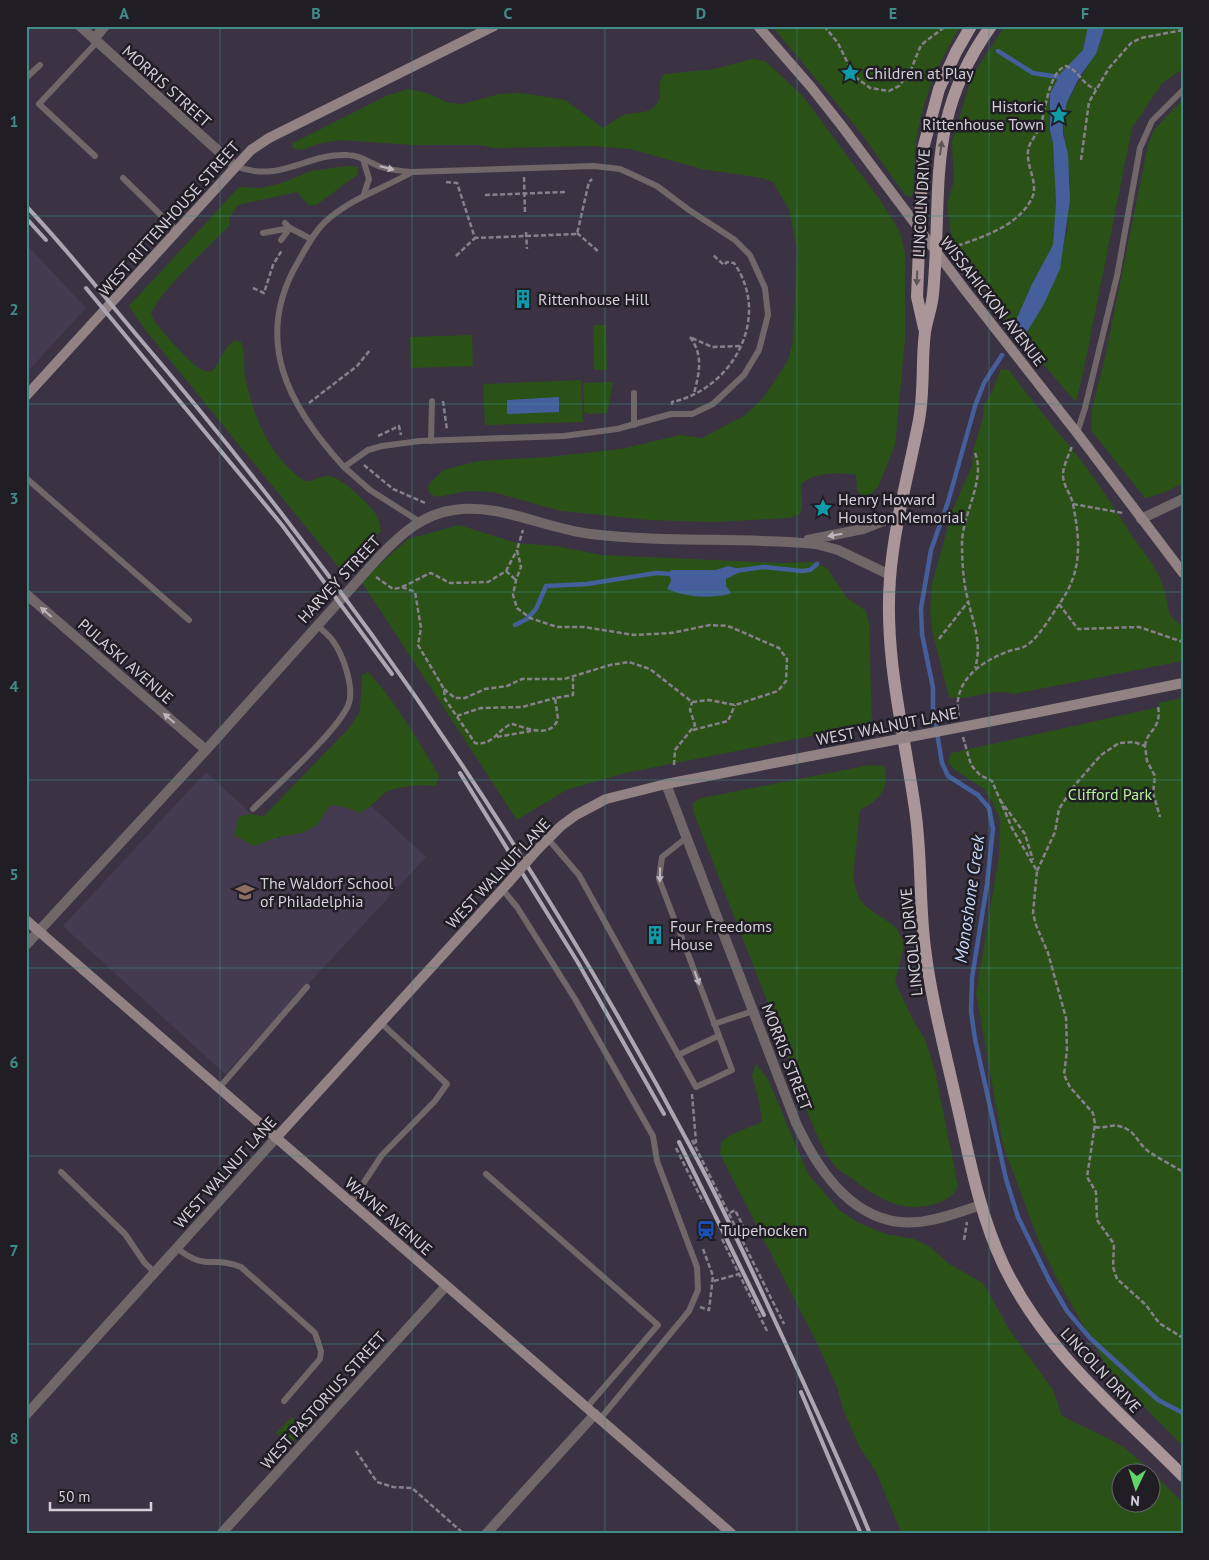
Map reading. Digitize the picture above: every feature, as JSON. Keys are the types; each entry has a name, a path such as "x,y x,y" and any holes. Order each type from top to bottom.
{"main road":[{"name":"LINCOLN DRIVE","path":"925,333 917,297 921,170 928,121 947,69 971,26"},
{"name":"LINCOLN DRIVE","path":"991,26 962,76 945,124 938,167 933,297 925,333 922,402 898,515 890,575 889,616 892,666 915,808 925,948 934,1005 981,1205 1002,1263 1044,1334 1080,1376 1183,1476"}],"street":[{"name":"MORRIS STREET","path":"80,26 235,166"},
{"path":"95,41 106,26"},
{"name":"WEST RITTENHOUSE STREET","path":"26,396 251,150 269,138 494,26"},
{"name":"WISSAHICKON AVENUE","path":"758,26 811,87 1183,573"},
{"path":"1141,519 1183,499"},
{"name":"HARVEY STREET","path":"26,944 206,750 392,543 420,522 441,513 467,508 497,511 588,534 618,537 797,542 825,545 890,575"},
{"name":"HARVEY STREET","path":"797,542 864,529 898,515"},
{"name":"PULASKI AVENUE","path":"26,594 206,750"},
{"name":"WEST WALNUT LANE","path":"26,1415 538,849 576,815 606,798 666,784 1183,683"},
{"name":"MORRIS STREET","path":"666,784 805,1142 829,1180 853,1203 881,1218 905,1223 928,1221 981,1205"},
{"name":"WAYNE AVENUE","path":"26,920 732,1534"},
{"name":"WEST PASTORIUS STREET","path":"222,1534 446,1286"},
{"path":"486,1534 594,1413"}],"lane":[{"path":"704,26 723,26"},
{"path":"95,41 39,104 95,156"},
{"path":"26,78 40,65"},
{"path":"1077,433 1086,408 1107,320 1140,148 1152,121 1183,90"},
{"path":"235,166 254,173 269,173 332,156 347,155 389,169 412,172 581,166 620,169 657,186 744,248 763,280 768,307 763,341 750,367 729,390 704,410 692,414 672,414 634,425 564,436 431,441 368,450 344,467"},
{"path":"363,159 369,179 364,194"},
{"path":"412,172 393,183 364,194 326,222 311,239 294,269 280,302 278,334 282,369 295,403 316,434 344,467 370,490 420,522"},
{"path":"123,178 177,231"},
{"path":"263,233 288,226 311,239"},
{"path":"281,240 288,226"},
{"path":"634,393 634,425"},
{"path":"431,441 432,401"},
{"path":"26,478 189,620"},
{"path":"253,809 331,730 348,705 350,691 343,664 333,640 317,625"},
{"path":"675,921 659,879 662,857 686,838"},
{"path":"548,839 579,875 696,1087 732,1070 680,933"},
{"path":"506,885 517,907 575,999 653,1136 657,1162 697,1267 698,1290 689,1311 594,1413"},
{"path":"219,1088 307,987"},
{"path":"714,1024 753,1011"},
{"path":"351,1202 382,1155 435,1101 447,1084 381,1023"},
{"path":"678,1056 718,1036"},
{"path":"61,1172 125,1234 144,1262 155,1273"},
{"path":"486,1174 658,1325 594,1413"},
{"path":"177,1248 196,1262 232,1263 241,1267 315,1333 322,1351 320,1358 284,1401"}],"path":[{"path":"824,26 838,43 854,76 870,88 888,91 900,86 910,72 921,45 946,26"},
{"path":"1081,160 1088,102 1109,68 1131,43 1155,33 1183,30"},
{"path":"951,248 979,240 997,230 1026,208 1033,198 1035,186 1028,162 1028,151 1041,125 1051,85 1059,71 1066,66 1074,69 1087,86 1096,89"},
{"path":"524,177 525,213"},
{"path":"577,233 589,182 592,180"},
{"path":"439,182 458,183 475,238"},
{"path":"484,195 565,192"},
{"path":"526,232 527,249"},
{"path":"456,256 475,238 577,233 599,252"},
{"path":"252,288 264,293 273,265 282,250"},
{"path":"672,402 694,394 724,371 741,346 751,308 747,288 734,263 730,262 724,265 712,254"},
{"path":"694,394 700,359 696,346 690,337 712,347 741,346"},
{"path":"305,405 357,366 371,349"},
{"path":"443,400 445,427 450,432"},
{"path":"960,721 957,701 964,681 975,669 1001,655 1026,645 1059,604 1078,562 1078,530 1073,504 1063,475 1077,433"},
{"path":"975,453 979,473 967,510 962,540 968,602 979,646 975,669"},
{"path":"364,465 393,489 425,503"},
{"path":"1073,504 1115,512 1134,509"},
{"path":"376,577 393,589 421,580 431,573 450,583 480,584 493,580 506,571 517,550 525,519"},
{"path":"444,689 459,698 490,688 506,686 522,679 554,680 573,678 610,665 634,662 650,669 692,702 709,700 735,705 745,700 768,695 783,686 788,674 788,664 779,648 737,629 719,625 694,628 671,634 634,635 584,627 556,627 530,618 517,608 513,595 516,580 522,567 517,550"},
{"path":"506,571 516,580"},
{"path":"402,587 415,592 421,628 418,643 444,689 445,699 464,730 475,743 482,743 497,737 547,730 557,722 555,698"},
{"path":"940,639 968,602"},
{"path":"1059,604 1078,629 1139,627 1183,642"},
{"path":"457,716 481,708 522,707 573,695 573,678"},
{"path":"674,765 675,750 692,730 695,720 690,710 692,702"},
{"path":"692,730 728,721 735,705"},
{"path":"1158,706 1158,725 1146,741 1145,746 1147,761 1155,776 1153,793 1160,817"},
{"path":"497,737 505,728 512,724 532,731"},
{"path":"962,731 967,757 971,765 980,775 992,781 1012,828 1037,871"},
{"path":"1145,746 1134,742 1119,743 1101,755 1074,786 1059,809 1055,832 1037,871 1033,913 1048,953 1066,1018 1067,1050 1064,1074 1070,1088 1087,1104 1093,1113 1095,1127 1087,1178 1096,1192 1097,1220 1114,1244 1113,1271 1117,1279 1146,1305 1159,1323 1183,1338"},
{"path":"999,799 1025,834 1033,862"},
{"path":"696,1087 691,1098 694,1111 696,1142 693,1141 784,1324"},
{"path":"1095,1127 1105,1128 1114,1125 1132,1132 1151,1153 1183,1172"},
{"path":"676,1148 703,1202"},
{"path":"730,1213 735,1210 744,1228 741,1230"},
{"path":"964,1240 967,1222"},
{"path":"722,1239 768,1333"},
{"path":"703,1249 714,1281 709,1310"},
{"path":"714,1281 739,1274"},
{"path":"356,1451 377,1482 395,1488 412,1488 464,1534"}],"shaded area":[{"path":"26,244 86,308 26,373"},
{"name":"The Waldorf School of Philadelphia","path":"206,772 279,839 338,775 426,857 225,1074 63,926"}],"green space":[{"path":"772,26 961,26 938,67 922,111 916,142 912,197 906,196 858,129"},
{"path":"1005,26 1088,26 1083,50 1078,58 1050,131 1053,143 1056,202 1053,245 1032,284 1012,329 958,252 951,234 947,205 954,181 952,142 972,76"},
{"path":"1105,26 1183,26 1183,69 1162,83 1132,128 1076,402 1022,340 1044,304 1063,249 1067,231 1070,182 1063,122 1067,102 1099,46"},
{"path":"752,59 765,61 802,95 880,200 900,232 905,253 905,339 895,445 878,487 868,497 861,496 857,490 856,475 834,473 819,475 801,485 802,507 800,514 789,518 714,522 649,520 561,511 493,492 468,491 436,497 430,494 428,488 432,481 444,470 478,461 548,457 621,449 680,435 702,438 744,416 762,399 774,382 788,360 793,342 797,248 789,210 773,182 762,178 702,169 630,149 592,146 495,148 479,145 413,145 340,140 317,144 302,150 292,148 293,143 386,96 408,89 427,93 449,103 463,104 499,94 520,93 565,100 603,128 623,115 652,109 659,100 661,81 664,74 715,69"},
{"path":"1183,99 1183,483 1163,493 1145,498 1091,430 1092,409 1106,353 1148,145 1153,131"},
{"path":"346,166 358,167 357,175 316,205 308,205 297,192 238,205 229,218 229,226 174,282 151,314 157,325 179,349 196,366 205,371 211,372 231,343 235,340 241,342 245,376 256,416 268,441 284,463 300,478 308,481 328,476 339,480 367,503 375,513 381,531 348,568 341,570 143,327 129,306 239,187 261,188 282,183 311,171"},
{"path":"593,325 606,325 607,370 594,370"},
{"path":"472,335 473,366 411,368 410,337"},
{"path":"1001,369 1009,370 1084,464 1151,563 1161,580 1169,614 1183,628 1183,661 1014,694 996,692 965,698 949,697 933,634 930,612 932,584 952,511 972,466 974,448 983,418 984,405 991,394"},
{"path":"581,380 583,422 485,425 483,384"},
{"path":"613,382 607,413 588,414 584,412 583,383"},
{"path":"459,525 516,543 556,546 601,555 781,563 813,562 827,568 846,597 866,611 869,624 872,724 625,773 566,790 517,820 361,581 408,539"},
{"path":"368,672 397,709 423,749 439,776 436,786 412,786 388,791 360,813 345,807 330,805 317,825 302,833 278,837 254,846 234,835 239,817 249,814 264,816 350,727 360,711 362,675"},
{"name":"Clifford Park","path":"1183,698 1183,1446 1109,1371 1057,1279 1039,1242 1003,1145 976,993 999,856 1000,820 993,803 984,789 955,770 948,762 951,753 1159,707 1158,703"},
{"path":"870,765 884,766 885,781 878,798 860,810 853,878 858,896 865,906 897,928 904,945 895,982 913,1020 925,1039 935,1071 958,1186 947,1199 935,1204 917,1207 907,1207 889,1202 865,1188 837,1168 821,1144 693,811 693,803 702,798"},
{"path":"756,1064 768,1079 808,1174 839,1210 857,1222 885,1234 914,1239 930,1247 949,1264 983,1283 1009,1329 1053,1390 1062,1416 1119,1445 1141,1462 1112,1462 1112,1512 1162,1512 1162,1482 1183,1503 1183,1534 902,1534 876,1472 859,1446 843,1409 837,1387 817,1343 720,1154 721,1142 731,1135 762,1122 759,1100 752,1075"},
{"path":"292,1417 305,1429 289,1445 276,1433"}],"water":[{"path":"1088,26 1105,26 1096,54 1080,76 1067,102 1063,122 1063,134 1068,154 1070,200 1060,269 1044,304 1022,340 1012,329 1032,284 1053,245 1056,202 1053,143 1050,131 1050,94 1060,74 1083,50"},
{"path":"559,397 559,412 507,414 507,400"},
{"path":"728,566 740,569 740,572 726,579 726,586 731,593 729,594 697,596 667,589 671,581 669,574 671,570 716,570"}],"waterway":[{"path":"998,51 1033,73 1065,78"},
{"name":"Monoshone Creek","path":"1002,355 984,383 975,406 948,502 931,550 921,608 922,634 933,688 933,708 942,763 948,776 978,795 989,808 993,829 987,884 972,978 971,1011 975,1039 1006,1179 1018,1217 1049,1280 1067,1311 1090,1338 1158,1400 1183,1413"},
{"path":"734,571 764,567 802,571 810,570 817,564"},
{"path":"515,625 527,619 536,609 546,586 587,584 656,573 674,574"}],"railway":[{"path":"26,206 70,255 219,435 296,532 370,632 441,733 509,837 574,942 637,1050 697,1159 817,1411 870,1534"},
{"path":"26,218 46,240"},
{"path":"86,288 282,525 392,674"},
{"path":"460,773 577,961 664,1114"},
{"path":"679,1142 764,1315"},
{"path":"801,1392 861,1534"}],"place":[{"name":"Children at Play","path":"850,73"},
{"name":"Historic Rittenhouse Town","path":"1059,115"},
{"name":"Rittenhouse Hill","path":"523,299"},
{"name":"Henry Howard Houston Memorial","path":"823,508"},
{"name":"The Waldorf School of Philadelphia","path":"245,892"},
{"name":"Four Freedoms House","path":"655,935"},
{"name":"Tulpehocken","path":"706,1230"}]}
